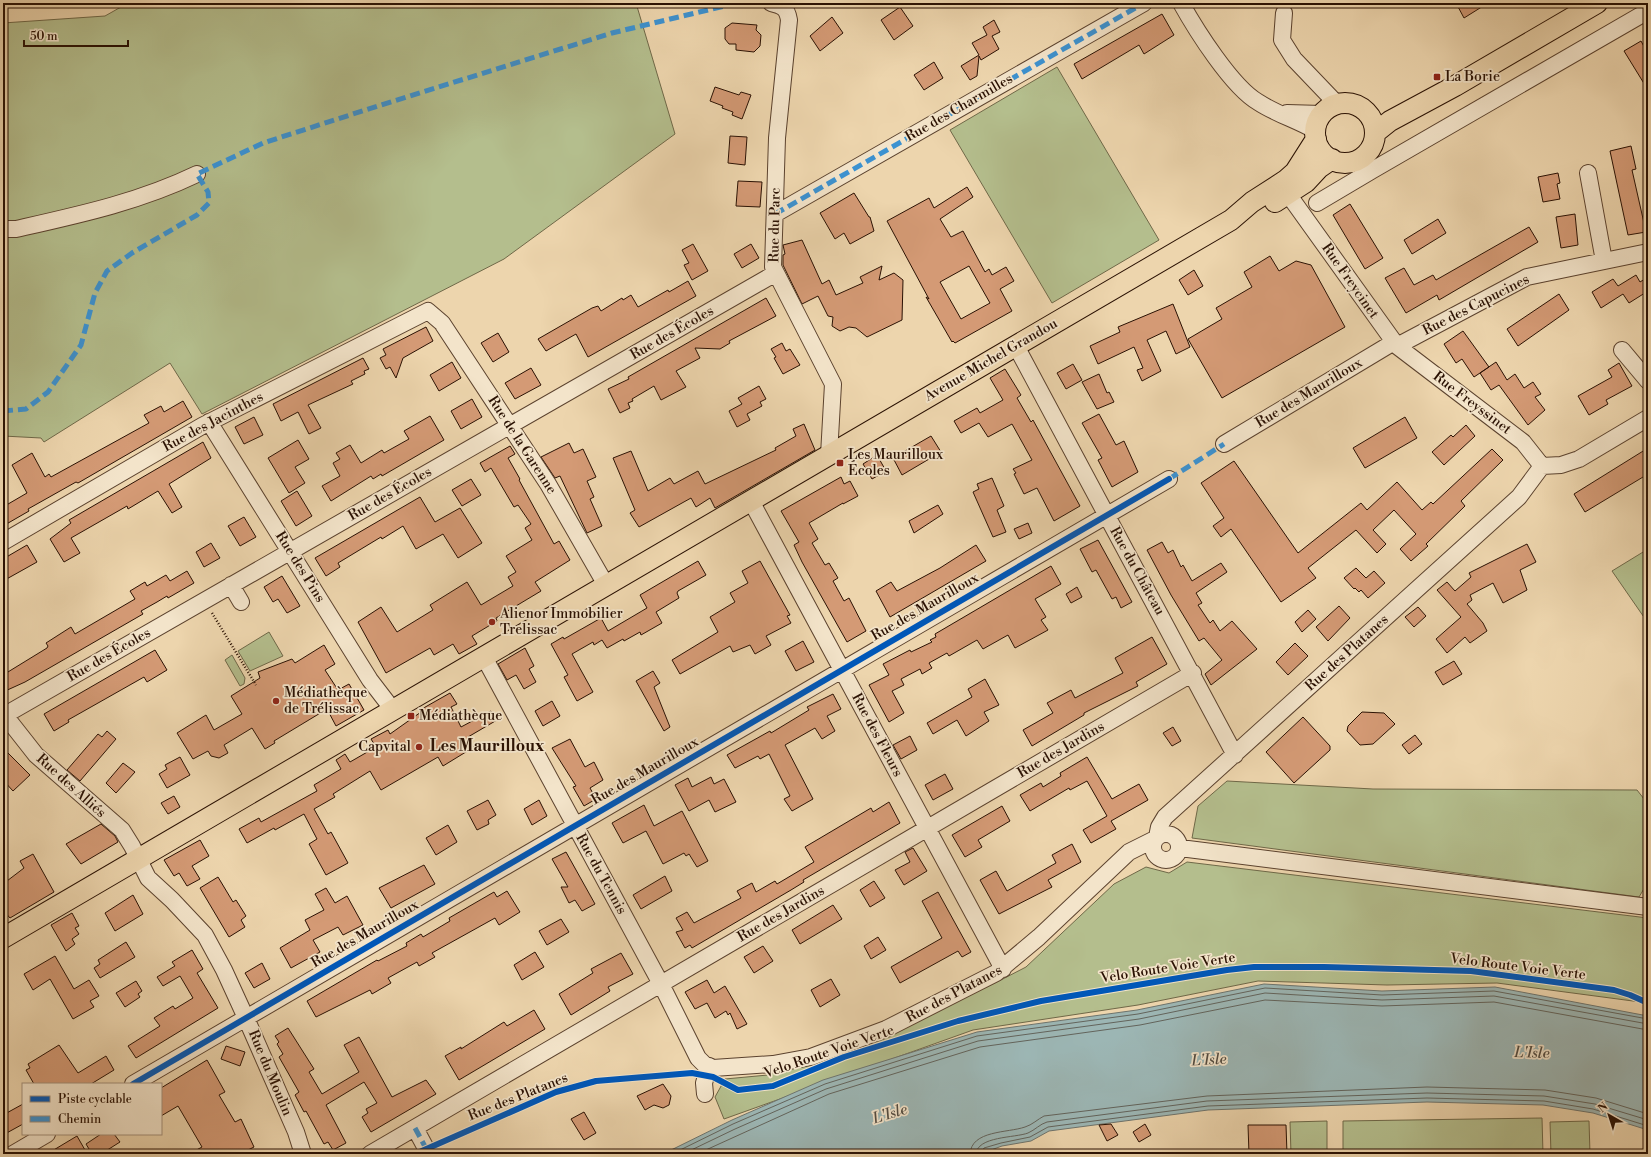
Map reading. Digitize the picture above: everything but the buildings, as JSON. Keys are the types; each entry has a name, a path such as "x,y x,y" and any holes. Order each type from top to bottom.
{"main road":[{"path":"1368,113 1438,93 1455,86 1597,3"},
{"path":"1375,133 1390,121 1438,93"},
{"path":"1354,104 1368,113 1372,119 1375,133 1374,142 1369,151 1367,164 1332,160 1322,151 1323,122 1354,104"},
{"name":"Avenue Michel Grandou","path":"3,938 1232,220 1252,202 1286,180 1295,172 1323,122"},
{"name":"Avenue Michel Grandou","path":"1232,220 1258,213 1306,182 1320,168 1332,160"}],"street":[{"name":"Rue des Charmilles","path":"775,214 1144,3"},
{"path":"1181,3 1214,54 1243,90 1256,102 1274,111 1296,114 1323,122"},
{"name":"Rue du Parc","path":"777,5 787,11 789,20 777,138 773,267 833,384 829,455"},
{"path":"1317,203 1367,164 1648,11"},
{"path":"1284,13 1282,40 1294,59 1323,122"},
{"path":"1288,194 1304,158"},
{"path":"1588,173 1604,261"},
{"path":"3,229 16,229 90,213 166,188 197,174"},
{"path":"1304,217 1303,196 1306,182"},
{"name":"Rue Freycinet","path":"1288,194 1395,344"},
{"name":"Rue des Capucines","path":"1395,344 1527,277 1648,252"},
{"name":"Rue des Écoles","path":"4,714 231,586 776,273"},
{"name":"Rue de la Garenne","path":"428,311 442,323 511,425 548,484 606,585"},
{"name":"Rue des Jacinthes","path":"3,542 209,422 428,311"},
{"name":"Rue des Maurilloux","path":"1224,444 1395,344"},
{"name":"Rue Freyssinet","path":"1395,344 1523,442 1542,466"},
{"name":"Rue du Château","path":"1016,346 1106,515 1193,673 1235,755"},
{"path":"1622,350 1648,381"},
{"path":"1542,466 1561,465 1579,459 1648,418"},
{"name":"Rue des Pins","path":"209,422 370,680 393,710"},
{"name":"Rue des Platanes","path":"1156,843 1162,822 1174,809 1520,497 1542,466"},
{"name":"Rue des Maurilloux","path":"135,1083 1169,479"},
{"name":"Rue des Fleurs","path":"751,501 1003,969"},
{"path":"231,586 241,602"},
{"name":"Rue du Tennis","path":"484,657 661,984 698,1058 709,1066"},
{"name":"Rue des Jardins","path":"370,1154 1193,673"},
{"name":"Rue des Alliés","path":"4,714 36,755 122,830 138,859"},
{"path":"1156,843 1161,860 1169,860 1176,856 1177,842 1172,827 1174,809"},
{"name":"Rue des Platanes","path":"709,1066 724,1068 773,1064 811,1057 886,1030 1003,969 1129,852 1156,843 1166,833 1177,842 1648,907"},
{"name":"Rue du Moulin","path":"138,859 148,878 172,900 205,935 224,970 246,1018 303,1154"},
{"path":"705,1094 704,1082 709,1066"},
{"path":"414,1128 429,1154"},
{"path":"13,1154 45,1135"}],"path":[{"path":"204,601 256,685"}],"green space":[{"path":"128,3 636,3 675,134 504,259 202,414 170,363 44,442 41,438 3,436 3,23 105,16"},
{"path":"1057,67 1159,240 1052,303 950,130"},
{"path":"1648,549 1648,623 1612,571"},
{"path":"269,632 283,656 250,671 238,651"},
{"path":"232,655 245,678 244,684 240,686 225,660"},
{"path":"1227,781 1373,789 1637,790 1648,804 1648,882 1639,897 1192,838 1198,806"},
{"path":"1187,862 1648,918 1648,1003 1497,983 1387,985 1258,981 1138,1005 973,1030 724,1119 715,1097 725,1079 768,1075 833,1055 893,1033 1026,967 1114,884 1146,867 1169,873"},
{"path":"1542,1118 1543,1154 1343,1154 1343,1121"},
{"path":"1327,1121 1327,1154 1291,1154 1290,1122"},
{"path":"1589,1121 1590,1154 1551,1154 1550,1122"}],"water":[{"name":"L'Isle","path":"1264,984 1382,991 1495,987 1648,1016 1648,1130 1593,1113 1543,1105 1427,1102 1208,1110 1049,1131 1031,1141 1002,1146 980,1154 663,1154 732,1120 823,1080 977,1032 1137,1010"}],"marked path":[{"path":"3,411 26,409 48,392 81,345 95,293 107,271 132,253 197,215 209,203 208,192 197,174 263,143 381,105 612,33 737,3"},
{"path":"775,214 1144,3"},
{"path":"1169,479 1224,444"},
{"path":"415,1128 428,1152"}],"cycle path":[{"path":"135,1083 1169,479"},
{"name":"Velo Route Voie Verte","path":"415,1154 556,1092 596,1081 692,1073 713,1077 738,1090 773,1086 844,1057 958,1021 1041,1001 1227,970 1254,967 1324,967 1471,971 1614,990 1648,1003"}],"place":[{"name":"La Borie","path":"1437,77"},
{"name":"Les Maurilloux Écoles","path":"840,463"},
{"name":"Alienor Immobilier Trelissac","path":"492,622"},
{"name":"Médiathèque de Trélissac","path":"276,701"},
{"name":"Médiathèque","path":"411,716"},
{"name":"Capvital","path":"419,747"}],"district":[{"name":"Les Maurilloux","path":"487,746"}]}
